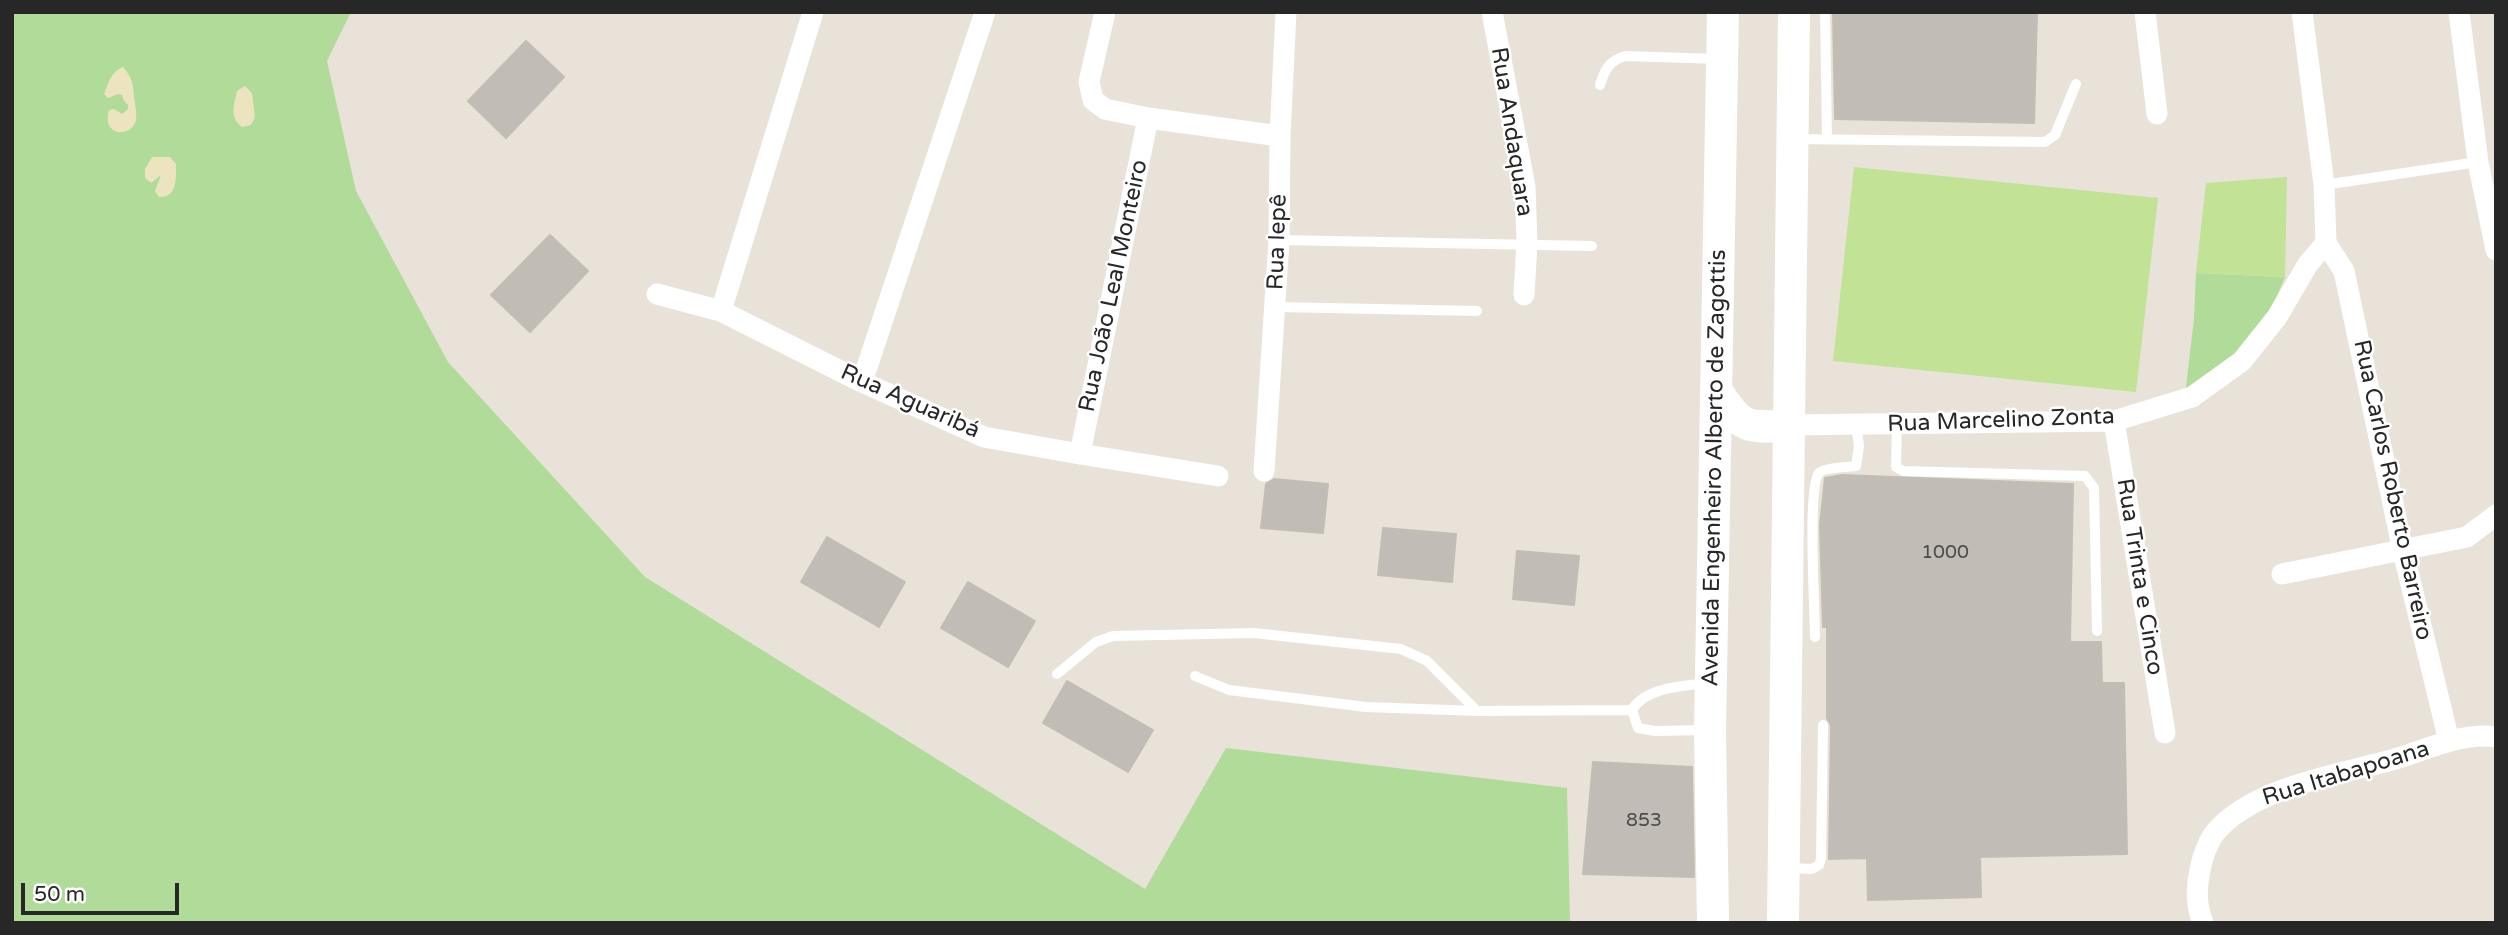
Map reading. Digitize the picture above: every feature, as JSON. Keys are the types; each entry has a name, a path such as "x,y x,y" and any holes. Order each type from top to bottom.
{"main road":[{"name":"Avenida Engenheiro Alberto de Zagottis","path":"1713,923 1710,730 1723,12"},
{"path":"1783,923 1794,12"},
{"path":"1718,393 1736,419 1746,424 1788,425"}],"street":[{"path":"721,310 813,12"},
{"path":"862,382 985,12"},
{"path":"1105,12 1089,82 1093,100 1105,108 1148,118 1280,136"},
{"name":"Rua Iepê","path":"1264,471 1276,307 1286,12"},
{"name":"Rua Andaquara","path":"1492,12 1525,187 1527,243 1524,295"},
{"path":"2145,12 2157,114"},
{"path":"2302,12 2324,185 2326,243"},
{"path":"2459,12 2478,162 2496,250"},
{"name":"Rua João Leal Monteiro","path":"1080,454 1148,118"},
{"name":"Rua Marcelino Zonta","path":"1788,425 2114,421 2192,397 2242,361 2277,317 2308,264 2326,243"},
{"name":"Rua Carlos Roberto Barreiro","path":"2326,243 2344,271 2403,551 2449,741"},
{"name":"Rua Aguaribá","path":"657,294 721,310 862,382 984,436 1218,475"},
{"name":"Rua Trinta e Cinco","path":"2114,421 2165,733"},
{"path":"2282,574 2467,537 2496,515"},
{"name":"Rua Itabapoana","path":"2203,923 2199,914 2197,886 2204,852 2219,827 2254,802 2295,785 2427,750 2449,741 2486,735 2496,737"}],"lane":[{"path":"1825,12 1827,139"},
{"path":"1600,85 1605,69 1615,59 1625,56 1722,59"},
{"path":"1792,139 2045,142 2055,135 2076,84"},
{"path":"2324,185 2478,162"},
{"path":"1279,240 1592,246"},
{"path":"1276,307 1477,311"},
{"path":"1815,637 1812,502 1817,475 1823,470 1856,466 1859,446 1856,424"},
{"path":"1897,424 1896,467 1903,471 2085,476 2094,488 2097,631"},
{"path":"1056,674 1096,642 1113,636 1254,633 1401,649 1427,661 1477,711"},
{"path":"1195,676 1229,690 1366,707 1477,711 1632,710"},
{"path":"1710,730 1655,731 1638,727 1632,710 1636,703 1648,695 1675,687 1712,682"},
{"path":"1785,868 1812,869 1819,865 1821,859 1823,725"}],"green space":[{"path":"12,12 351,12 327,61 356,191 448,362 645,577 1145,889 1226,748 1567,788 1570,923 12,923"},
{"path":"1854,167 2158,198 2136,392 1833,361"},
{"path":"2287,177 2285,277 2196,273 2206,183"},
{"path":"2196,273 2285,277 2266,322 2248,346 2185,396 2194,319"}],"sand":[{"path":"123,67 132,84 136,120 129,130 118,132 109,125 109,110 114,109 122,114 128,109 128,105 122,95 108,98 104,94 113,75"},
{"path":"245,86 252,93 255,117 251,125 242,127 235,119 234,106 237,91"},
{"path":"152,157 170,157 176,164 175,186 170,194 159,197 155,191 161,175 151,183 145,178 145,169"}],"building":[{"path":"1833,12 2037,12 2034,123 1835,119"},
{"path":"526,41 564,77 506,138 468,101"},
{"path":"550,235 588,271 530,332 491,295"},
{"path":"1842,475 2073,484 2070,642 2101,642 2102,683 2124,683 2127,854 1980,857 1981,897 1868,900 1867,858 1829,859 1831,725 1827,718 1827,627 1823,627 1820,525 1825,478"},
{"path":"1274,479 1328,484 1323,533 1261,528 1266,484"},
{"path":"1383,528 1456,534 1452,582 1378,575"},
{"path":"827,537 905,582 879,627 801,582"},
{"path":"1517,551 1579,556 1574,605 1513,599"},
{"path":"968,582 1035,621 1008,667 941,628"},
{"path":"1067,681 1153,730 1128,772 1043,723"},
{"path":"1593,762 1692,767 1694,877 1583,874"}]}
